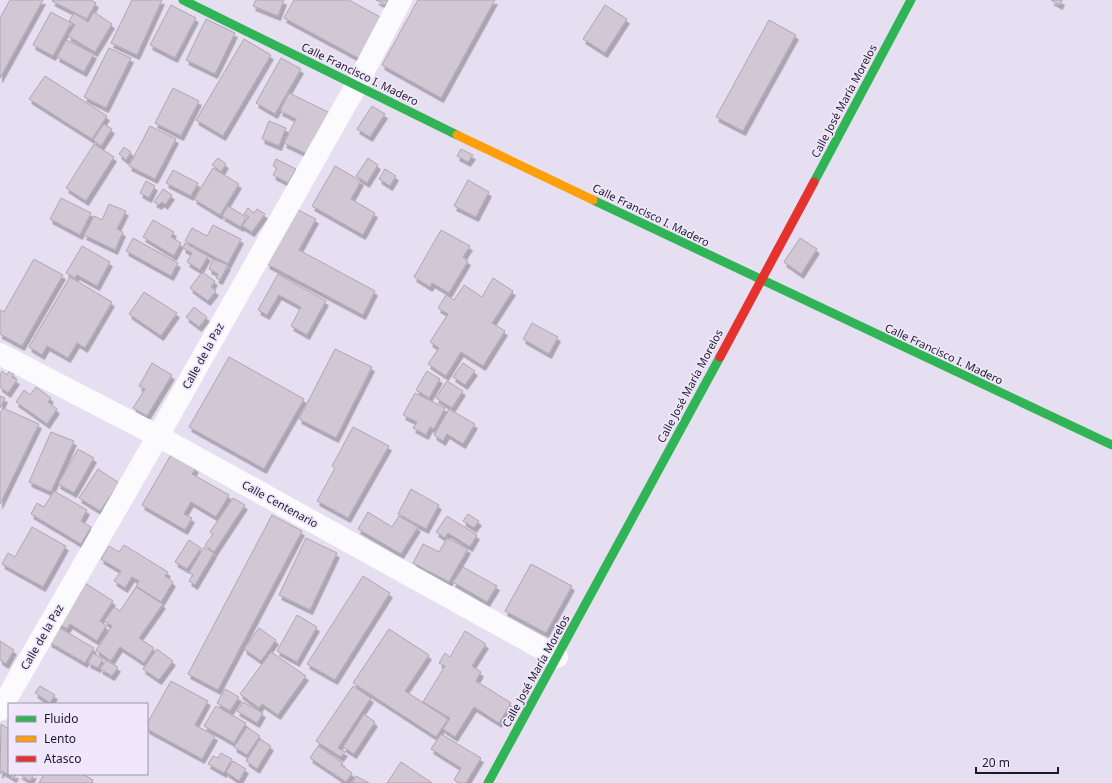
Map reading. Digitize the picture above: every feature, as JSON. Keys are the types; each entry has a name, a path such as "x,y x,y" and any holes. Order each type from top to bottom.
{"street":[{"name":"Calle Francisco I. Madero","path":"183,0 356,86 761,281 1112,445"},
{"name":"Calle de la Paz","path":"0,710 158,436 356,86 402,0"},
{"name":"Calle José María Morelos","path":"488,783 761,281 911,0"},
{"name":"Calle Centenario","path":"0,354 158,436 557,658"}],"building":[{"path":"10,0 43,0 0,78 0,18"},
{"path":"91,0 96,3 87,19 52,1"},
{"path":"132,0 162,0 137,55 111,43"},
{"path":"256,0 284,0 278,16 253,6"},
{"path":"294,0 349,0 382,18 360,59 284,18"},
{"path":"376,0 388,0 386,5"},
{"path":"418,0 495,0 441,98 382,65"},
{"path":"1051,0 1062,0 1060,5"},
{"path":"171,5 196,18 175,58 150,45"},
{"path":"605,5 627,19 605,53 583,39"},
{"path":"51,12 71,23 53,56 33,45"},
{"path":"94,12 112,24 95,52 68,36 75,25 69,21 74,13 88,22"},
{"path":"206,19 235,33 215,74 186,60"},
{"path":"769,20 796,35 743,131 716,117"},
{"path":"244,39 271,55 223,136 196,120"},
{"path":"66,40 94,54 84,72 57,57"},
{"path":"109,48 131,58 106,108 84,97"},
{"path":"281,58 301,69 275,114 256,103"},
{"path":"45,76 107,116 92,139 29,99"},
{"path":"173,88 199,101 181,136 155,123"},
{"path":"289,93 330,113 309,155 284,143 296,119 280,111"},
{"path":"372,106 385,114 370,137 357,129"},
{"path":"269,121 286,128 279,146 262,139"},
{"path":"104,124 112,129 101,146 93,140"},
{"path":"150,126 176,139 155,179 129,166"},
{"path":"94,144 114,157 86,201 66,188"},
{"path":"124,147 131,152 126,160 119,154"},
{"path":"461,149 473,155 468,162 457,156"},
{"path":"218,158 226,164 221,172 212,165"},
{"path":"368,158 378,165 367,183 356,176"},
{"path":"276,159 296,169 288,183 273,175 277,168 273,166"},
{"path":"335,166 361,181 351,199 375,213 363,235 312,206"},
{"path":"213,168 239,184 220,215 194,199"},
{"path":"385,169 396,176 390,186 379,179"},
{"path":"173,170 198,183 191,196 166,183"},
{"path":"468,180 489,192 476,217 454,206"},
{"path":"146,181 155,186 149,198 140,193"},
{"path":"163,189 172,195 165,205 162,202 159,205 154,202"},
{"path":"61,198 91,213 80,235 50,219"},
{"path":"109,204 126,211 117,229 123,232 115,250 84,235 94,216 102,220"},
{"path":"228,206 246,217 241,227 222,216"},
{"path":"248,208 254,213 257,209 265,214 252,232 242,226 249,217 244,214"},
{"path":"296,209 316,219 299,250 375,291 363,315 267,264"},
{"path":"153,220 174,232 171,237 181,243 174,256 143,237"},
{"path":"213,225 241,239 228,264 185,241 192,228 207,236"},
{"path":"441,230 470,246 463,257 468,261 449,293 432,283 430,287 414,277"},
{"path":"133,238 178,263 171,276 126,251"},
{"path":"800,238 817,249 801,274 784,262"},
{"path":"185,243 208,256 200,270 187,262 192,253 183,248"},
{"path":"82,246 110,262 97,286 77,275 75,278 66,273"},
{"path":"34,259 63,275 22,346 0,334 0,310 4,312"},
{"path":"213,259 228,265 220,280 216,278 218,274 209,269"},
{"path":"202,272 215,281 211,287 216,291 208,301 190,288"},
{"path":"278,274 326,301 307,335 291,326 301,307 279,295 267,315 258,310"},
{"path":"70,277 112,302 85,348 77,343 68,358 47,346 42,355 29,347"},
{"path":"493,278 513,291 492,323 505,331 483,366 461,352 446,376 428,364 439,348 430,342 448,314 438,308 446,295 454,300 464,285 482,297"},
{"path":"144,292 177,313 161,336 129,314"},
{"path":"194,307 207,317 199,327 186,317"},
{"path":"532,323 558,337 549,354 523,339"},
{"path":"335,349 372,367 336,438 299,419"},
{"path":"229,357 304,399 264,469 189,427"},
{"path":"152,363 172,375 147,416 133,408 145,389 139,386"},
{"path":"463,363 475,371 465,385 453,377"},
{"path":"2,371 7,375 9,371 14,374 12,377 17,380 8,393 0,387 0,375"},
{"path":"427,371 440,379 429,398 416,390"},
{"path":"447,381 463,391 452,408 436,398"},
{"path":"36,387 51,398 48,402 57,409 47,424 16,402 24,390 30,395"},
{"path":"415,393 445,408 434,429 430,427 426,435 413,428 417,422 403,415"},
{"path":"0,396 5,398 0,408"},
{"path":"3,408 39,424 0,504 0,413"},
{"path":"449,409 475,424 463,444 447,434 443,441 434,435"},
{"path":"353,427 389,446 348,518 317,501 335,468 332,466"},
{"path":"51,432 74,441 51,492 29,482"},
{"path":"78,449 94,458 74,493 58,484"},
{"path":"172,453 196,468 192,474 229,495 216,517 191,502 184,514 192,518 185,530 142,505"},
{"path":"98,469 119,483 100,511 79,498"},
{"path":"411,489 439,505 426,529 398,514"},
{"path":"54,491 87,510 81,521 91,527 81,544 31,514 37,503 44,507"},
{"path":"233,498 245,505 214,552 205,545 213,534 210,532"},
{"path":"368,512 392,527 399,516 418,527 401,554 358,529"},
{"path":"468,514 479,521 474,528 463,521"},
{"path":"272,515 302,531 218,690 188,674"},
{"path":"447,516 477,535 470,547 448,533 445,538 436,532"},
{"path":"32,527 66,546 43,587 2,564 8,553 15,557"},
{"path":"306,538 337,553 310,610 279,595"},
{"path":"447,538 468,549 449,582 413,563 423,544 439,552"},
{"path":"189,540 201,548 187,569 175,562"},
{"path":"124,545 168,572 165,576 173,582 161,602 136,586 139,581 132,577 125,588 114,581 121,571 101,559 109,546 119,552"},
{"path":"204,547 214,553 195,585 189,581 193,575 189,572"},
{"path":"531,564 572,586 546,633 505,611"},
{"path":"463,567 497,586 487,602 453,582"},
{"path":"363,576 390,593 335,680 307,664"},
{"path":"82,581 113,601 100,621 106,626 97,641 70,624 67,629 56,622"},
{"path":"136,587 163,604 139,638 154,648 144,663 120,647 111,661 96,650 112,626 104,621 114,607 120,611"},
{"path":"297,615 317,627 297,662 277,651"},
{"path":"58,627 94,648 85,663 49,642"},
{"path":"259,628 276,640 261,661 244,649"},
{"path":"389,629 429,655 405,691 448,719 436,737 353,683"},
{"path":"465,631 486,644 472,666 481,672 476,681 511,703 499,723 474,707 455,737 443,729 450,718 423,702 445,666 439,663 445,653 450,657"},
{"path":"0,641 14,650 6,664 0,660"},
{"path":"157,649 173,661 159,680 143,669"},
{"path":"271,652 306,676 278,715 262,704 259,708 240,694"},
{"path":"93,653 103,659 98,668 88,663"},
{"path":"106,660 118,667 112,676 100,669"},
{"path":"171,681 208,701 195,725 215,736 202,759 148,730 148,722"},
{"path":"40,686 55,695 50,703 35,693"},
{"path":"353,686 371,698 338,748 345,752 341,757 316,741"},
{"path":"225,689 239,697 230,711 217,703"},
{"path":"243,702 263,713 257,723 237,711"},
{"path":"216,706 246,723 234,743 204,726"},
{"path":"364,714 375,722 354,754 343,747"},
{"path":"1,724 8,728 8,774 2,771 0,774"},
{"path":"247,727 260,736 247,755 234,747"},
{"path":"441,734 481,758 466,783 459,783 454,780 461,768 431,749"},
{"path":"260,739 271,746 257,769 246,761"},
{"path":"318,746 343,763 341,765 352,773 346,782 310,758"},
{"path":"221,753 232,759 224,773 208,764 213,756 218,758"},
{"path":"233,761 246,769 239,781 226,772"},
{"path":"401,762 432,783 387,783"},
{"path":"21,775 33,775 30,781"},
{"path":"43,775 84,775 93,780 92,783 39,783"},
{"path":"356,776 369,783 352,783"}],"traffic: fast":[{"path":"183,0 457,135"},
{"path":"814,182 911,0"},
{"path":"593,200 1112,445"},
{"path":"488,783 720,357"}],"traffic: slow":[{"path":"457,135 593,200"}],"traffic: jam":[{"path":"720,357 814,182"}]}
